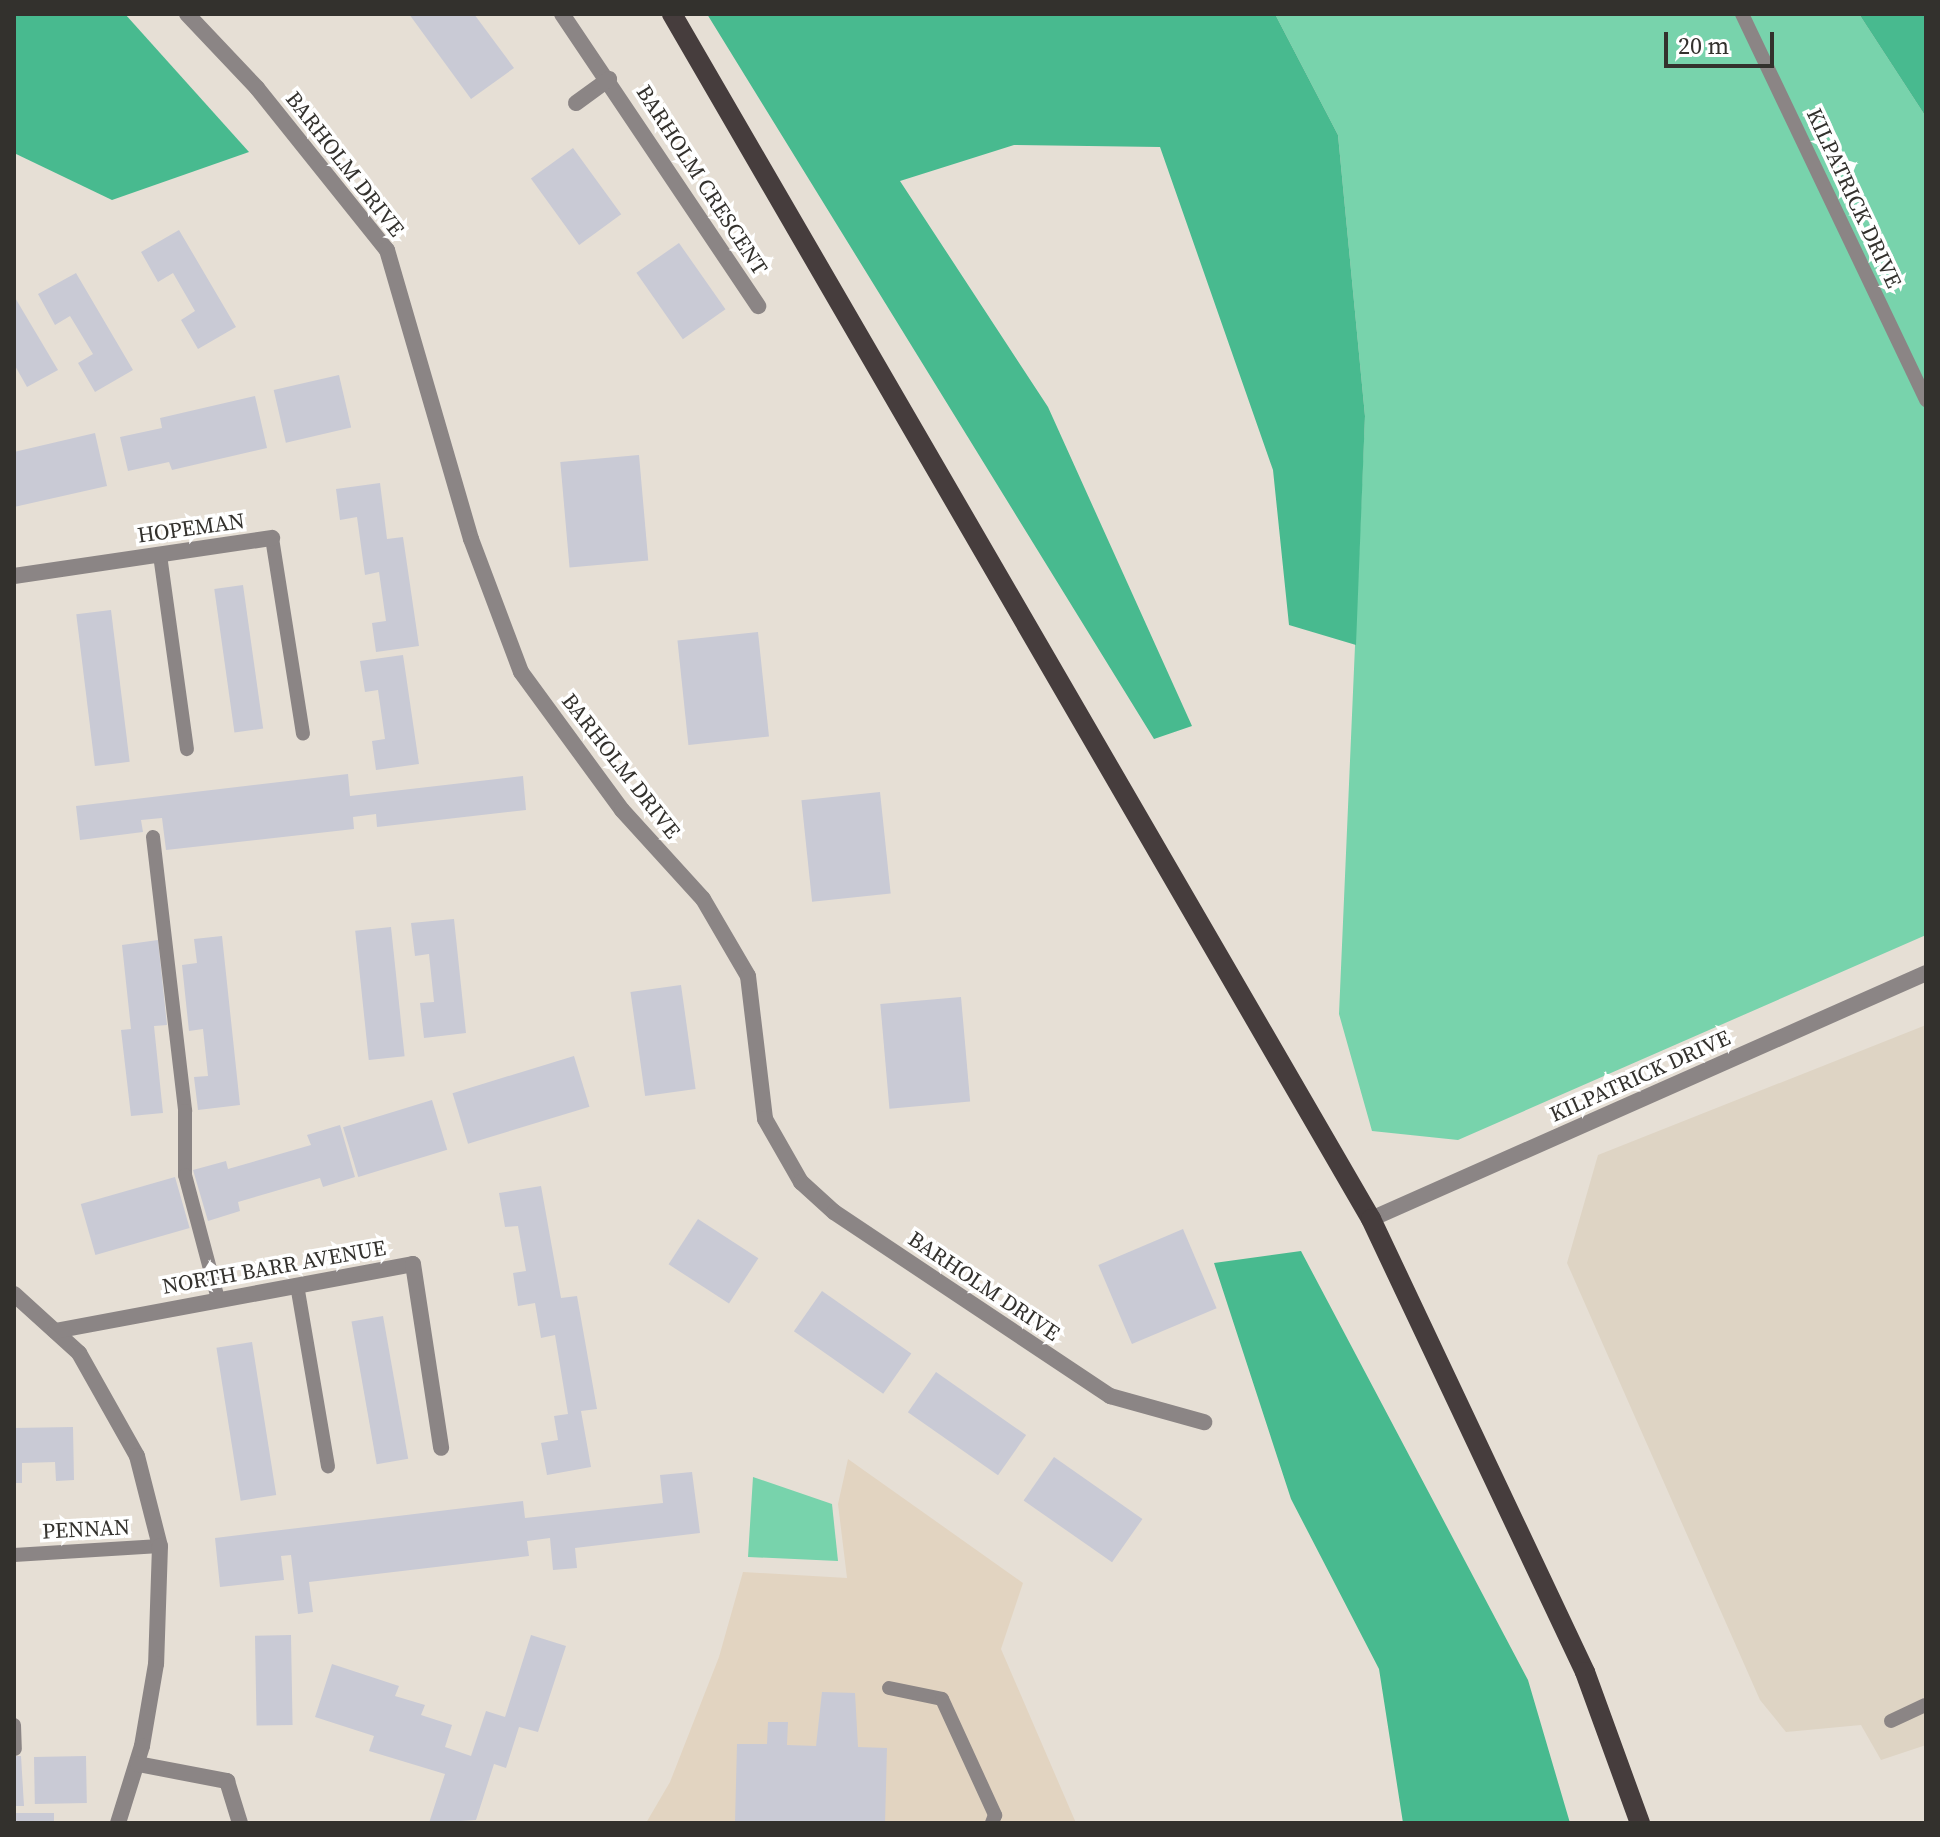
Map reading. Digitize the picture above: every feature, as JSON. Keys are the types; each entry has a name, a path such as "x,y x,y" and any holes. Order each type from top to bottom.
{"main road":[{"path":"672,14 1371,1219 1585,1672 1640,1823"}],"street":[{"name":"BARHOLM DRIVE","path":"187,14 257,88 387,250 471,539 521,672 622,810 703,899 748,976 765,1119 801,1182 834,1212 1110,1396 1204,1422"},
{"name":"BARHOLM CRESCENT","path":"562,14 609,79 758,306"},
{"name":"BARHOLM CRESCENT","path":"576,103 609,79"},
{"name":"HOPEMAN","path":"14,576 272,538"},
{"name":"KILPATRICK DRIVE","path":"1371,1219 1926,973"},
{"name":"NORTH BARR AVENUE","path":"55,1331 413,1264 441,1448"},
{"path":"14,1294 79,1353 137,1456 160,1546 156,1664 138,1764 118,1823"},
{"path":"138,1764 227,1781 240,1823"}],"lane":[{"name":"KILPATRICK DRIVE","path":"1742,14 1926,400"},
{"name":"HOPEMAN","path":"272,538 303,734"},
{"path":"160,555 187,749"},
{"path":"153,837 185,1111 185,1175 218,1299"},
{"path":"297,1285 328,1466"},
{"name":"PENNAN","path":"14,1555 160,1546"},
{"path":"889,1688 942,1699 995,1815 992,1823"},
{"path":"1891,1721 1926,1705"},
{"path":"14,1725 15,1749"}],"shaded area":[{"path":"1926,1025 1926,1745 1881,1760 1861,1725 1786,1732 1760,1700 1567,1263 1598,1155"},
{"path":"848,1459 1023,1583 1001,1649 1076,1823 646,1823 670,1782 719,1657 743,1572 847,1578 838,1504"}],"green space":[{"path":"14,14 125,14 249,152 112,200 14,153"},
{"path":"707,14 1275,14 1338,135 1365,416 1356,645 1289,625 1273,470 1160,147 1014,145 900,181 1048,407 1192,726 1154,739"},
{"path":"1275,14 1859,14 1926,117 1926,935 1458,1140 1372,1131 1339,1014 1365,416 1338,135"},
{"path":"1859,14 1926,14 1926,117"},
{"path":"1301,1251 1528,1680 1570,1823 1403,1823 1379,1669 1291,1499 1214,1263"},
{"path":"753,1477 832,1504 838,1561 748,1557"}],"building":[{"path":"409,14 474,14 514,68 471,99"},
{"path":"573,148 621,214 579,245 531,179"},
{"path":"179,230 236,327 198,349 181,320 195,311 173,273 158,282 141,252"},
{"path":"679,243 725,309 683,339 636,273"},
{"path":"76,273 133,370 95,392 78,363 93,354 70,316 55,325 38,294"},
{"path":"14,296 58,370 27,387 14,364"},
{"path":"339,375 351,428 286,443 274,390"},
{"path":"255,396 267,448 172,470 169,462 128,471 120,437 162,428 160,418"},
{"path":"95,433 107,486 14,507 14,452"},
{"path":"639,455 648,561 570,567 560,462"},
{"path":"380,483 387,539 403,537 419,646 376,652 372,623 386,621 379,572 365,575 357,517 340,520 336,489"},
{"path":"243,585 263,729 234,733 214,589"},
{"path":"111,610 130,762 95,766 76,614"},
{"path":"758,632 769,736 688,745 677,640"},
{"path":"403,655 419,764 376,770 372,741 385,739 378,690 365,692 360,661"},
{"path":"348,774 350,796 523,776 526,810 377,827 376,814 353,817 354,829 166,850 162,818 141,820 143,832 80,840 76,806"},
{"path":"880,792 891,893 812,902 801,800"},
{"path":"454,919 466,1033 424,1038 420,1003 434,1002 429,954 415,956 411,923"},
{"path":"391,927 405,1056 369,1060 355,931"},
{"path":"222,936 240,1105 198,1110 194,1077 208,1076 203,1029 189,1031 182,965 197,963 194,939"},
{"path":"158,940 167,1025 154,1026 163,1113 131,1116 121,1030 131,1029 122,945"},
{"path":"681,985 696,1089 645,1096 630,992"},
{"path":"961,997 970,1102 889,1109 880,1004"},
{"path":"574,1056 589,1107 468,1144 453,1093"},
{"path":"432,1100 447,1150 358,1177 343,1127"},
{"path":"340,1125 355,1177 323,1187 320,1178 238,1202 240,1211 208,1221 193,1170 226,1161 228,1169 311,1145 307,1135"},
{"path":"175,1177 190,1228 95,1255 81,1204"},
{"path":"541,1186 561,1298 577,1296 597,1409 581,1411 591,1467 547,1475 541,1443 558,1440 554,1416 568,1414 555,1335 541,1338 535,1303 518,1306 513,1273 526,1271 518,1226 505,1227 499,1193"},
{"path":"698,1219 758,1258 729,1304 669,1264"},
{"path":"1183,1229 1217,1308 1132,1344 1098,1265"},
{"path":"822,1291 911,1354 883,1394 794,1331"},
{"path":"383,1316 408,1459 377,1464 351,1322"},
{"path":"252,1342 276,1495 241,1501 216,1348"},
{"path":"936,1372 1026,1435 998,1475 908,1412"},
{"path":"73,1427 74,1480 56,1481 55,1462 22,1463 22,1483 14,1483 14,1428"},
{"path":"1054,1457 1142,1519 1112,1562 1024,1500"},
{"path":"692,1472 700,1533 575,1548 577,1568 553,1570 550,1538 527,1541 529,1556 309,1582 313,1612 298,1614 291,1555 281,1556 284,1580 220,1587 215,1538 523,1501 525,1518 663,1503 660,1475"},
{"path":"291,1635 293,1725 257,1726 255,1636"},
{"path":"531,1635 566,1646 538,1732 519,1727 506,1768 494,1764 476,1820 429,1823 445,1774 369,1751 374,1736 315,1717 332,1664 399,1686 395,1696 425,1705 421,1715 452,1725 445,1747 471,1756 486,1711 505,1717"},
{"path":"822,1692 855,1693 858,1747 887,1748 885,1823 735,1822 737,1744 767,1744 768,1722 788,1722 787,1745 816,1746"},
{"path":"14,1756 21,1756 24,1806 14,1806"},
{"path":"86,1756 87,1803 35,1804 34,1757"},
{"path":"14,1813 54,1813 54,1823 14,1823"}]}
